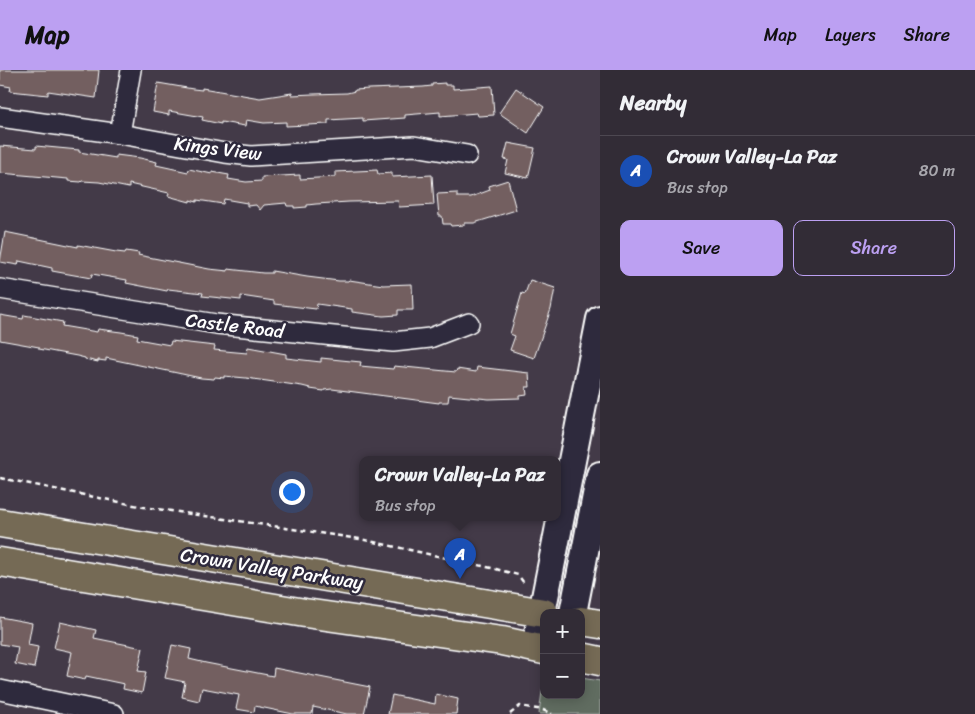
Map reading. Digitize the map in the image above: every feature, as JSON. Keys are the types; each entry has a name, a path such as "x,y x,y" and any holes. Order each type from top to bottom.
{"main road":[{"path":"561,520 600,319"},
{"path":"573,609 600,475"},
{"path":"544,609 561,521"},
{"name":"Crown Valley Parkway","path":"0,523 540,613"},
{"name":"Crown Valley Parkway","path":"0,562 305,613 539,649"},
{"path":"585,622 600,624"},
{"path":"585,658 600,661"}],"street":[{"path":"120,134 132,70"},
{"name":"Kings View","path":"0,116 251,156 414,146 467,156"},
{"name":"Castle Road","path":"0,289 216,324 393,342 430,338 469,323"},
{"path":"0,690 114,714"}],"path":[{"path":"0,478 144,507 360,539 496,569 518,575 524,583"},
{"path":"510,714 520,706 552,714"}],"green space":[{"path":"585,679 600,681 600,714 539,714 541,699 585,699"}],"building":[{"path":"0,70 99,70 96,98 48,91 48,95 10,91 11,87 0,85"},
{"path":"158,83 260,98 292,93 292,95 347,93 355,90 423,87 445,83 445,85 453,85 453,89 492,86 494,115 478,116 477,113 440,116 440,112 405,115 405,118 363,121 363,118 328,120 328,124 286,126 286,122 264,123 246,120 245,126 221,122 221,124 202,120 203,117 169,111 169,115 153,112"},
{"path":"516,88 544,107 528,133 499,113"},
{"path":"508,143 535,148 528,178 505,173 508,160 504,159"},
{"path":"0,146 36,149 36,146 79,150 79,152 116,158 116,155 140,158 157,162 156,165 188,172 189,169 212,174 212,172 229,175 228,179 246,182 262,181 262,177 300,175 300,179 335,177 335,172 377,170 378,174 392,173 392,177 432,175 434,205 399,207 398,201 349,202 316,204 294,208 294,206 287,206 286,203 264,205 260,210 256,205 247,206 247,203 224,199 223,204 197,200 197,202 190,200 190,202 168,196 169,193 129,184 129,188 99,182 68,181 68,179 0,173"},
{"path":"508,180 516,210 474,223 464,223 464,225 451,226 450,224 443,224 442,216 439,216 437,194 457,193 457,197 471,197 490,190 489,186"},
{"path":"5,232 78,247 78,245 116,252 139,253 138,255 209,269 263,273 272,273 272,271 307,277 383,285 412,284 413,310 398,310 398,315 383,316 352,312 352,309 317,304 316,309 274,304 274,301 241,296 241,300 202,296 203,293 168,289 167,291 126,283 127,280 92,274 91,278 52,271 52,268 19,261 18,265 0,262"},
{"path":"530,280 555,288 551,309 534,358 510,350 515,336 510,334 522,293 525,294"},
{"path":"0,315 23,319 24,315 63,322 62,326 97,332 98,329 138,335 137,339 170,345 171,341 215,346 214,350 247,353 248,347 286,354 286,358 321,362 321,358 361,362 360,366 393,369 394,366 456,372 457,369 476,372 477,367 529,373 530,387 526,387 527,395 520,396 520,398 489,399 449,395 448,402 439,403 332,389 324,391 246,378 224,376 224,378 215,377 214,379 201,378 106,358 106,361 98,360 98,362 39,349 39,347 0,340"},
{"path":"0,617 32,623 28,645 38,647 34,668 15,664 18,647 0,644"},
{"path":"60,622 96,630 94,638 143,648 138,671 146,672 142,693 123,689 124,684 86,676 85,680 67,676 72,652 54,648"},
{"path":"172,645 191,649 189,659 206,663 273,676 274,668 370,687 364,714 347,714 313,707 312,714 293,714 255,706 254,712 236,709 239,695 202,688 199,701 182,697 185,682 165,678"},
{"path":"436,694 458,699 456,714 388,714 392,695 435,704"}],"place":[{"name":"Crown Valley-La Paz","path":"460,579"}]}
